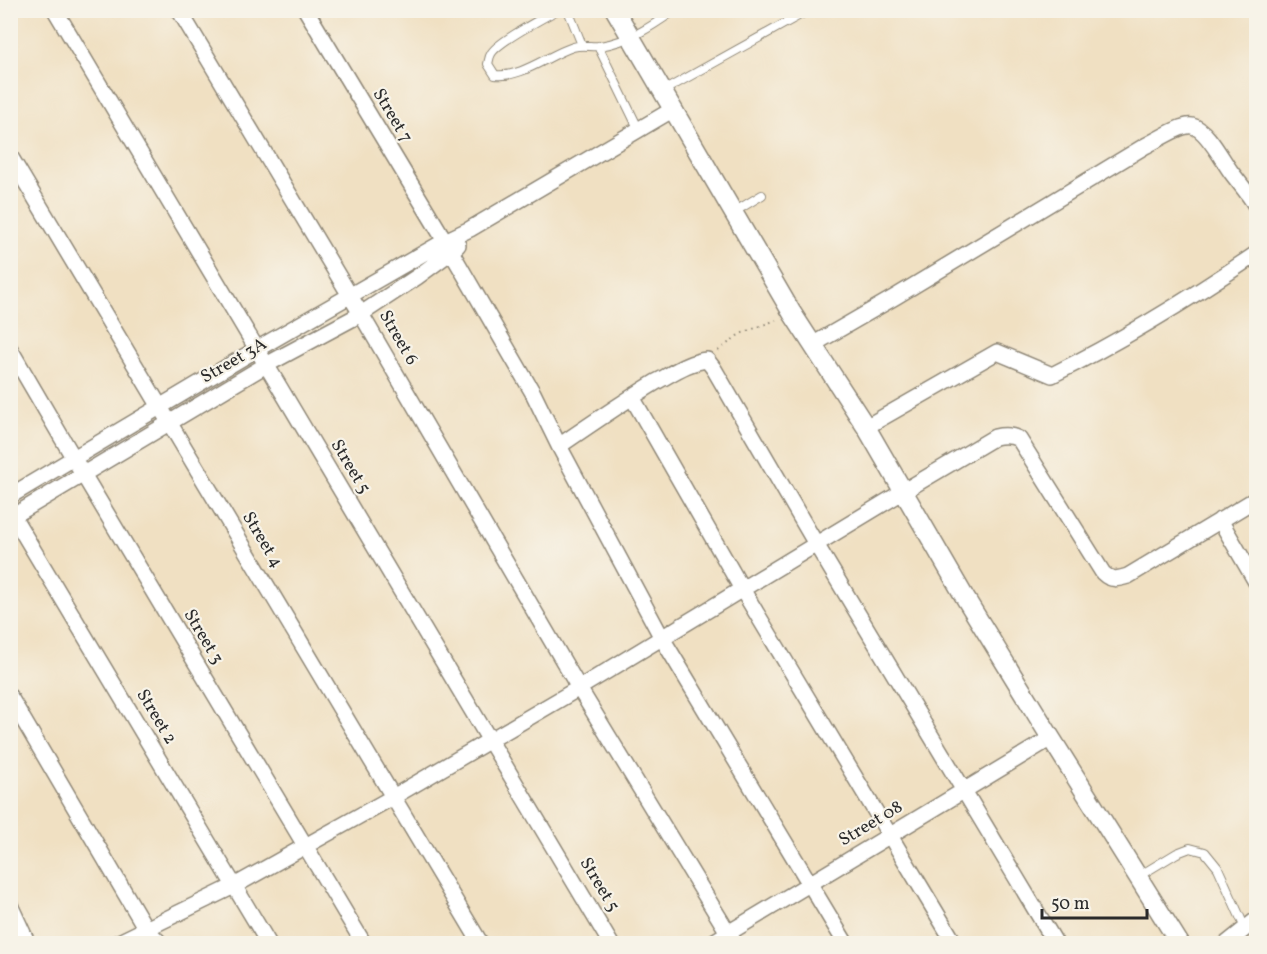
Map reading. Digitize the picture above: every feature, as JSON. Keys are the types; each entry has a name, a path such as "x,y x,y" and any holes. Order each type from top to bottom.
{"street":[{"name":"Street 5","path":"55,10 611,944"},
{"name":"Street 6","path":"179,10 361,314 579,688 732,938"},
{"name":"Street 7","path":"306,10 533,393 662,638 846,944"},
{"path":"615,10 792,313 866,427 964,596 1180,944"},
{"name":"Street 3A","path":"12,515 266,365 361,314 417,277 448,247 470,230 672,110"},
{"path":"812,345 896,297 1145,146 1184,126 1193,126 1201,131 1257,206"},
{"name":"Street 4","path":"10,156 481,944"},
{"name":"Street 3A","path":"10,496 256,349 350,296 448,247"},
{"path":"866,427 997,351 1052,375 1160,316 1257,254"},
{"name":"Street 3","path":"10,349 364,944"},
{"path":"559,446 632,397 685,366 707,360 1056,944"},
{"path":"632,397 742,589 955,944"},
{"path":"115,944 147,936 393,796 579,688 995,438 1014,436 1019,439 1103,573 1113,579 1128,576 1257,499"},
{"name":"Street 2","path":"12,515 268,944"},
{"path":"1220,520 1257,582"},
{"path":"10,697 147,936 161,944"},
{"name":"Street 08","path":"710,944 732,938 810,884 1051,738"},
{"path":"10,904 28,944"},
{"path":"1226,944 1251,924"}],"lane":[{"path":"557,10 527,27 491,53 488,64 495,75 502,76 520,71 572,47 598,46 631,38 675,10"},
{"path":"568,10 582,45"},
{"path":"662,92 809,10"},
{"path":"598,46 639,130"},
{"path":"733,213 762,195"},
{"path":"1138,876 1190,848 1204,852 1218,868 1251,924"}],"path":[{"path":"707,360 740,334 792,313"}]}
